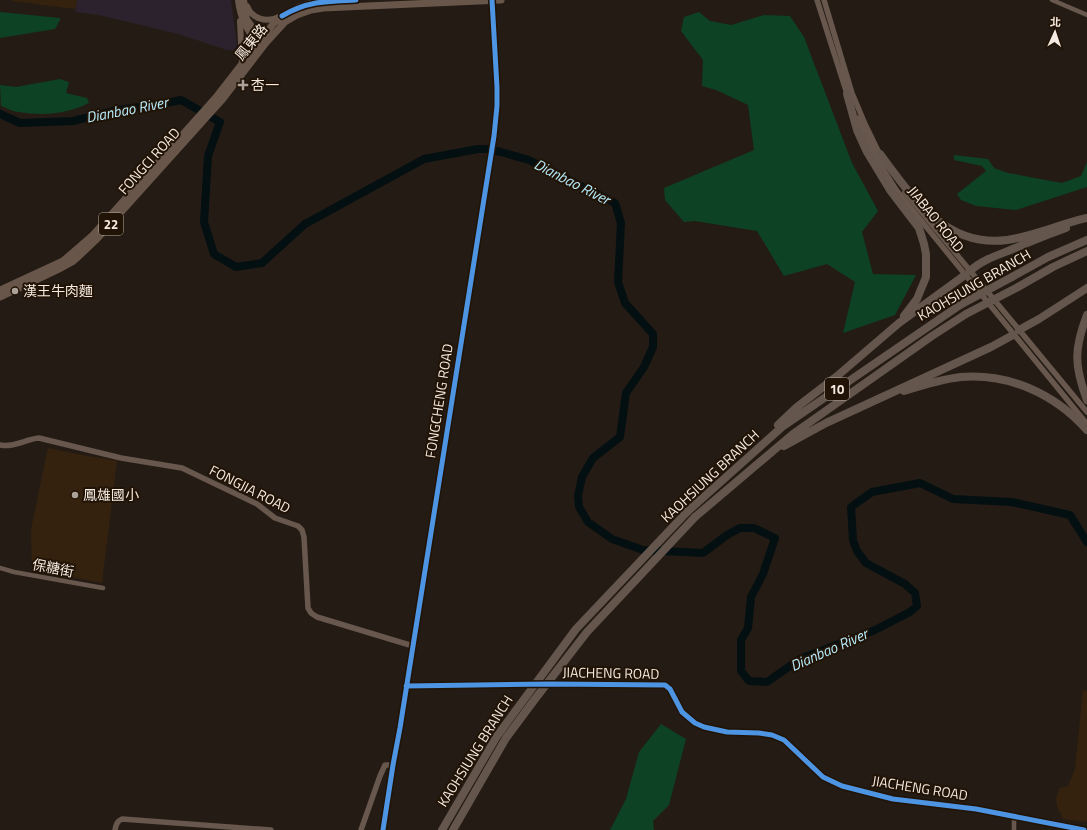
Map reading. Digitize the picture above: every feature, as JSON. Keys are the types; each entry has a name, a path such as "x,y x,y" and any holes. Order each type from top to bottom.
{"highway":[{"path":"847,94 857,130 867,152 890,190 916,223 921,232 924,244 927,265 926,277 917,299 899,323"},
{"path":"880,154 899,180 939,222 950,230 964,236 981,240 1008,240 1087,219"},
{"path":"720,482 791,412 842,372 899,323 980,263 1087,219"},
{"name":"KAOHSIUNG BRANCH","path":"442,830 497,736 576,629 687,512 782,427 960,305 1048,258 1087,240"},
{"name":"KAOHSIUNG BRANCH","path":"453,830 506,738 535,699 587,632 695,517 792,434 932,336 966,314 1053,267 1087,251"},
{"path":"766,457 826,423 991,347 1039,319 1087,288"},
{"path":"1087,314 1076,356 1078,371 1087,400"},
{"path":"882,397 928,384 961,377 996,379 1026,386 1043,394 1058,403 1087,430"}],"main road":[{"path":"238,0 242,64"},
{"path":"244,0 247,19 261,44"},
{"path":"244,0 249,11 259,19 269,20 282,16"},
{"name":"鳳東路","path":"219,98 261,44 273,24 282,16 299,7 315,2 356,0"},
{"name":"鳳東路","path":"219,98 242,64 261,44 286,22 297,15 310,10 322,8 501,0"},
{"path":"239,11 245,28 261,44"},
{"name":"22","path":"198,122 219,98"},
{"name":"FONGCI ROAD","path":"0,290 58,264 78,249 198,122"},
{"name":"FONGCI ROAD","path":"0,296 72,262 97,239 198,122"}],"street":[{"name":"FONGCHENG ROAD","path":"383,830 494,136 497,93 492,0"},
{"name":"JIABAO ROAD","path":"816,0 847,94 866,139 881,167 915,214 1087,412"},
{"name":"JIABAO ROAD","path":"824,0 852,93 880,154 911,200 967,273"},
{"path":"1052,0 1087,15"},
{"name":"JIABAO ROAD","path":"1016,332 1087,424"},
{"name":"FONGJIA ROAD","path":"0,445 10,445 32,438 39,438 121,458 182,468 257,504 274,518 298,526 302,530 304,537 308,608 311,613 317,617 413,646"},
{"name":"保糖街","path":"0,568 14,572 103,588"},
{"name":"JIACHENG ROAD","path":"406,686 551,684 665,685 670,689 682,712 695,723 704,727 727,732 759,733 772,735 784,740 823,778 842,786 893,799 976,809 1084,830"},
{"path":"361,830 385,765 393,765"},
{"path":"1014,817 1014,830"},
{"path":"115,830 116,825 122,819 271,830"}],"shaded area":[{"path":"12,0 77,0 75,9"},
{"path":"77,0 231,0 237,45 234,50 227,50 178,34 99,15 75,12"},
{"name":"鳳雄國小","path":"48,448 117,461 102,583 32,569 31,529"},
{"path":"1083,690 1087,691 1087,822 1063,819 1057,806 1056,798 1060,788 1068,786 1075,769"}],"green space":[{"path":"0,12 60,18 60,20 55,29 0,38"},
{"path":"699,12 710,21 731,25 764,15 790,16 804,37 852,163 878,211 862,232 873,274 916,275 895,315 843,333 855,282 827,264 784,276 757,231 695,221 684,222 665,200 664,188 754,150 748,105 716,90 702,86 703,60 681,31 684,17"},
{"path":"60,79 69,82 66,93 87,98 89,103 72,110 46,114 17,112 1,106 0,85 16,87"},
{"path":"954,155 988,159 994,168 1008,173 1062,183 1081,176 1087,162 1087,187 1016,210 976,206 961,200 957,194 986,171 982,166 954,160"},
{"path":"661,724 686,739 669,805 653,821 654,830 610,830 626,799 639,752"}],"waterway":[{"name":"Dianbao River","path":"0,114 20,123 73,121 118,110 181,100 220,122 208,156 204,222 214,254 236,267 262,263 305,224 424,159 478,149 501,152 529,160 615,203 621,223 618,282 625,303 653,334 653,347 644,367 626,393 620,437 593,458 582,477 578,496 579,507 588,522 612,539 643,550 703,553 727,535 740,528 754,528 775,538 763,574 751,597 748,628 741,640 741,671 749,681 767,682 800,659 875,630 910,612 917,606 915,593 905,584 866,563 857,551 853,540 851,507 872,492 920,483 953,499 1012,502 1070,515 1087,542"}],"cycle path":[{"path":"282,16 300,7 318,3 356,0"},
{"path":"383,830 494,136 497,87 492,0"},
{"path":"406,686 551,684 665,685 670,689 682,712 695,723 704,727 727,732 759,733 772,735 784,740 823,777 842,786 893,799 976,809 1084,830"}],"place":[{"name":"杏一","path":"243,85"},
{"name":"漢王牛肉麵","path":"15,291"},
{"name":"鳳雄國小","path":"75,495"}]}
